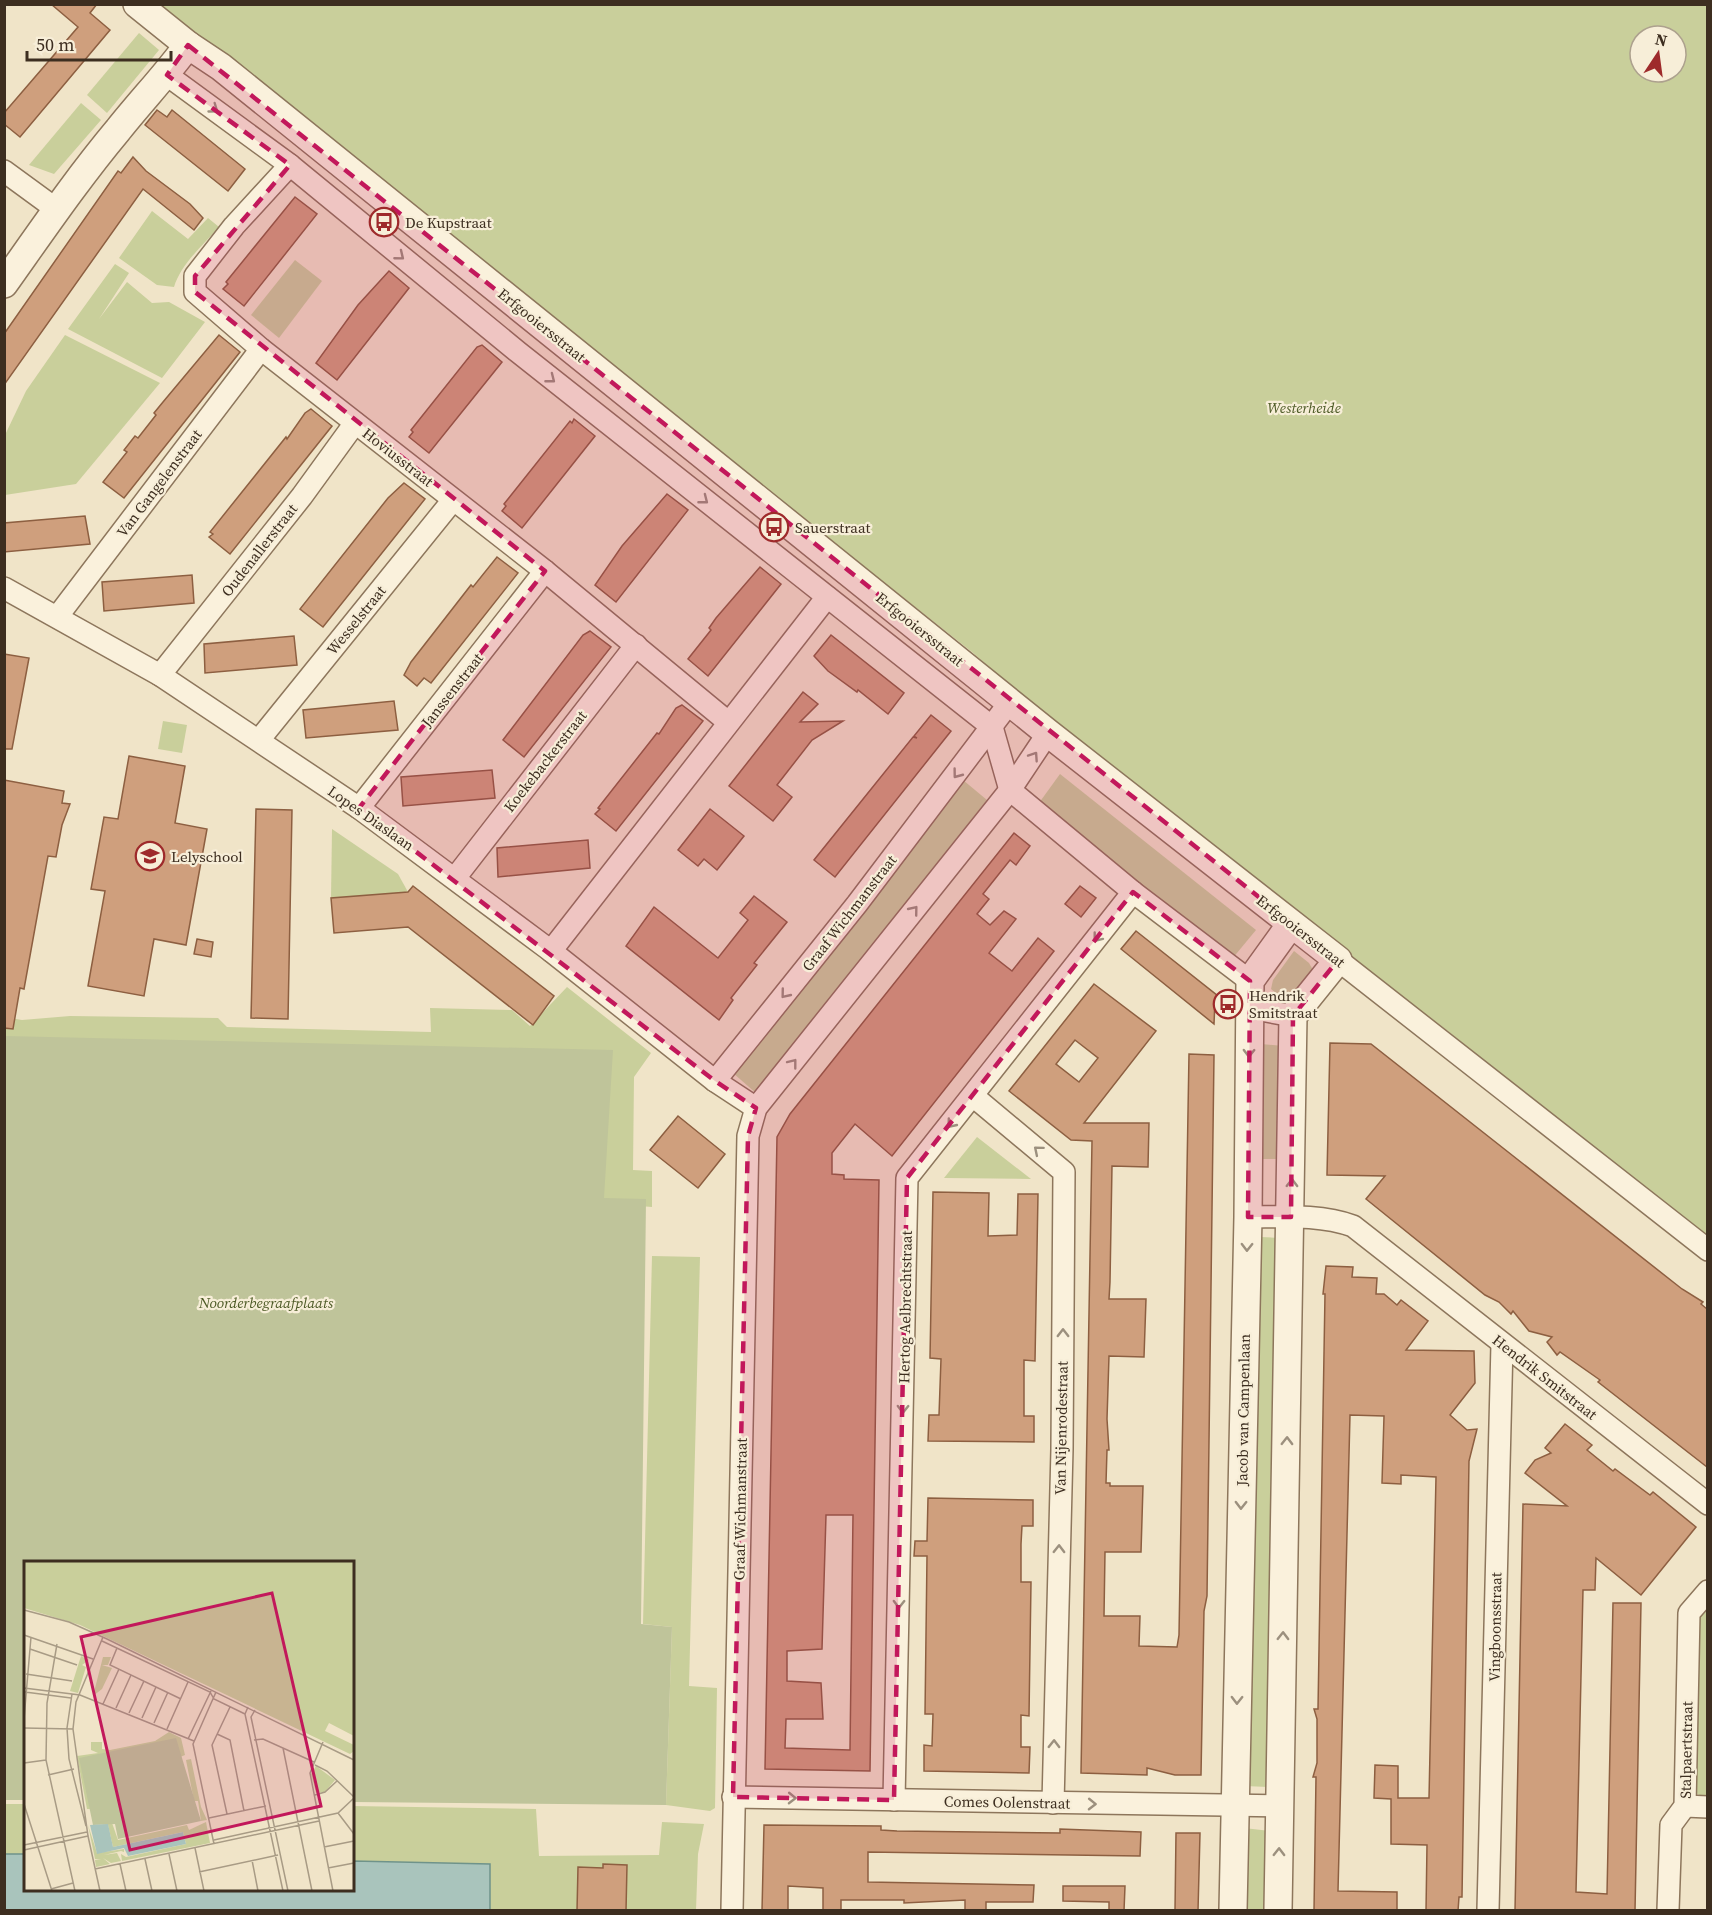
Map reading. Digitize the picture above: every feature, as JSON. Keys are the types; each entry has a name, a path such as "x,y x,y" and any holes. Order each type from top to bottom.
{"street":[{"name":"Erfgooiersstraat","path":"137,4 188,45 221,67 1047,733 1707,1250"},
{"path":"4,284 56,209 119,129 167,75 188,45"},
{"path":"167,75 290,165 526,359 992,727 1010,790 1134,892 1250,981 1291,924"},
{"name":"Hoviusstraat","path":"290,165 234,226 195,276 195,292 261,350 544,571 728,722"},
{"path":"4,171 56,209"},
{"name":"Van Gangelenstraat","path":"57,617 261,350"},
{"name":"Oudenallerstraat","path":"159,675 302,496 356,423"},
{"name":"Wesselstraat","path":"259,740 453,500"},
{"name":"Janssenstraat","path":"359,808 544,571"},
{"name":"Lopes Diaslaan","path":"4,588 159,675 359,808 551,951 715,1081"},
{"path":"551,951 827,597"},
{"name":"Koekebackerstraat","path":"455,878 636,645"},
{"name":"Graaf Wichmanstraat","path":"715,1081 857,904 1010,702"},
{"name":"Graaf Wichmanstraat","path":"732,1911 748,1136 756,1108 1010,790 1047,733"},
{"name":"Hertog Aelbrechtstraat","path":"894,1800 908,1178 1134,892"},
{"path":"1278,1911 1292,1216 1293,1016 1338,960"},
{"name":"Jacob van Campenlaan","path":"1233,1911 1248,1217 1250,981"},
{"path":"1250,1008 1293,1016"},
{"path":"715,1081 756,1108"},
{"name":"Van Nijenrodestraat","path":"973,1096 1064,1172 1062,1449 1053,1803"},
{"name":"Hendrik Smitstraat","path":"1248,1217 1292,1216 1340,1221 1353,1226 1707,1504"},
{"name":"Vingboonsstraat","path":"1488,1911 1502,1344"},
{"name":"Stalpaertstraat","path":"1668,1911 1671,1825 1685,1806 1689,1612 1707,1591"},
{"name":"Comes Oolenstraat","path":"734,1797 1280,1806"},
{"path":"1685,1806 1707,1807"}],"highlighted area":[{"path":"188,45 1338,960 1293,1016 1291,1217 1248,1217 1250,981 1133,892 907,1178 894,1800 733,1797 748,1136 756,1108 715,1081 359,808 545,571 195,292 195,276 290,165 167,75"}],"green space":[{"name":"Westerheide","path":"153,5 1707,5 1707,1241 1449,1032 1352,959 1033,705 972,652"},
{"path":"139,33 159,50 107,113 87,95"},
{"path":"81,103 101,120 54,174 29,165"},
{"path":"152,211 188,239 208,218 219,227 187,263 174,287 157,285 119,258"},
{"path":"295,260 322,281 279,338 251,315"},
{"path":"115,264 129,273 99,319 127,282 152,303 169,302 205,322 162,378 68,329"},
{"path":"65,335 160,383 76,484 5,495 5,435 26,391"},
{"path":"163,721 187,725 182,753 158,749"},
{"path":"1060,774 1256,930 1232,959 1039,803"},
{"path":"963,780 987,800 757,1094 733,1073"},
{"path":"332,829 398,874 408,892 331,898"},
{"path":"1294,951 1309,963 1313,970 1291,1000 1283,999 1271,989 1273,980"},
{"path":"567,987 651,1053 634,1077 633,1170 652,1171 652,1207 602,1203 5,1045 4,1017 22,1020 70,1016 218,1018 227,1027 431,1032 430,1008 512,1010 530,1026"},
{"name":"Noorderbegraafplaats","path":"5,1036 613,1050 604,1198 646,1199 641,1624 672,1627 666,1805 354,1802 354,1561 24,1561 24,1800 5,1800"},
{"path":"1261,1044 1284,1046 1280,1159 1258,1159"},
{"path":"977,1137 1031,1179 944,1178"},
{"path":"1261,1237 1280,1238 1268,1787 1245,1786"},
{"path":"652,1256 700,1257 689,1686 717,1688 715,1808 710,1811 666,1805 672,1627 643,1624"},
{"path":"1707,1602 1707,1799 1694,1792 1695,1620"},
{"path":"5,1804 24,1804 24,1854 5,1854"},
{"path":"354,1806 536,1809 539,1856 659,1855 662,1822 704,1824 698,1854 696,1910 490,1910 490,1864 354,1861"},
{"path":"1244,1828 1270,1831 1271,1910 1243,1910"}],"water":[{"path":"5,1854 24,1854 24,1891 354,1891 354,1861 490,1864 490,1910 5,1910"}],"building":[{"path":"51,4 97,4 90,13 110,30 20,137 4,124 4,113 78,27"},
{"path":"157,110 167,117 172,110 245,169 228,191 145,125"},
{"path":"133,157 146,171 190,204 203,218 194,230 143,189 4,385 4,334 118,171 121,173"},
{"path":"295,197 317,214 244,306 223,289 228,284 226,282"},
{"path":"389,271 409,288 337,380 316,363 358,305"},
{"path":"219,335 240,352 124,498 103,482 127,452 124,450 135,436 138,438 156,415 154,413"},
{"path":"482,345 502,362 429,453 409,437 413,432 411,430 477,347"},
{"path":"311,409 332,426 230,554 209,537 213,534 210,532 286,437 287,439 305,413"},
{"path":"574,419 595,436 522,528 502,511 506,506 504,504 570,421 572,423"},
{"path":"404,483 425,499 323,627 300,609 388,498"},
{"path":"667,494 688,510 616,602 595,585 622,546"},
{"path":"85,516 90,544 4,552 4,523"},
{"path":"497,557 518,573 431,683 424,678 417,686 404,675 411,662 471,585 473,587"},
{"path":"760,567 781,584 708,676 688,659 711,630 709,628 716,618"},
{"path":"192,575 194,603 104,611 102,582"},
{"path":"590,631 611,647 524,757 503,740 583,635"},
{"path":"831,635 904,693 888,714 858,690 857,692 828,671 814,656"},
{"path":"294,636 297,665 205,673 204,644"},
{"path":"4,654 29,658 12,749 4,749"},
{"path":"803,692 818,704 800,722 843,721 812,740 777,785 792,797 773,821 729,786"},
{"path":"394,701 398,730 306,738 303,710"},
{"path":"682,705 703,721 616,831 595,814 600,809 598,808 657,733 659,734 676,708"},
{"path":"931,715 951,731 835,877 814,860 913,737 917,738 914,736"},
{"path":"129,756 185,766 175,823 207,829 186,945 154,939 144,996 88,986 105,891 91,889 104,817 118,819"},
{"path":"492,770 495,798 403,806 401,777"},
{"path":"4,780 64,791 62,803 70,804 62,825 56,857 48,856 24,989 20,988 13,1029 4,1028"},
{"path":"256,809 292,810 288,1019 251,1018"},
{"path":"710,809 744,836 717,870 704,859 698,866 678,850"},
{"path":"1014,833 1030,846 1016,865 1010,860 983,894 989,899 977,914 990,925 1004,911 1016,919 989,953 1012,971 1038,938 1054,951 892,1156 855,1124 832,1153 832,1174 844,1175 844,1179 879,1180 870,1771 765,1769 777,1137 790,1114","holes":["826,1515 853,1515 850,1750 785,1748 786,1719 823,1719 821,1683 787,1681 787,1651 822,1649"]},
{"path":"588,840 590,868 498,877 497,848"},
{"path":"413,886 554,996 533,1025 408,927 334,933 331,898 408,892"},
{"path":"1080,886 1096,898 1081,917 1065,904"},
{"path":"754,896 787,922 754,963 757,965 731,998 733,1000 719,1020 626,946 654,907 718,958 748,920 740,913"},
{"path":"1136,931 1218,996 1215,1000 1214,1024 1121,949"},
{"path":"197,939 213,942 211,957 194,954"},
{"path":"1094,984 1156,1031 1084,1123 1149,1123 1148,1167 1112,1166 1109,1299 1146,1299 1144,1357 1109,1356 1107,1419 1109,1450 1107,1450 1106,1483 1110,1483 1110,1486 1143,1486 1141,1552 1105,1552 1104,1616 1140,1616 1139,1646 1177,1647 1189,1054 1214,1055 1207,1596 1204,1611 1201,1775 1175,1775 1147,1768 1147,1775 1081,1773 1092,1141 1071,1140 1009,1091","holes":["1075,1040 1098,1058 1079,1082 1056,1064"]},
{"path":"1330,1043 1371,1044 1682,1289 1703,1302 1701,1304 1707,1309 1707,1467 1598,1382 1600,1380 1560,1352 1557,1355 1547,1342 1552,1337 1529,1331 1513,1311 1511,1314 1499,1302 1485,1295 1366,1199 1385,1176 1327,1175"},
{"path":"678,1116 725,1154 698,1188 650,1150"},
{"path":"933,1192 989,1193 988,1236 1017,1235 1018,1194 1038,1194 1035,1361 1024,1360 1024,1416 1034,1416 1034,1442 928,1441 929,1415 939,1415 941,1359 930,1358"},
{"path":"1326,1266 1353,1267 1352,1277 1377,1278 1376,1294 1384,1294 1397,1305 1401,1300 1428,1321 1406,1350 1474,1351 1475,1383 1450,1415 1467,1430 1477,1429 1469,1461 1462,1897 1459,1897 1458,1911 1426,1911 1427,1845 1391,1844 1391,1799 1374,1798 1375,1765 1398,1766 1398,1798 1429,1798 1436,1477 1401,1475 1401,1484 1382,1483 1384,1416 1350,1415 1338,1891 1397,1892 1397,1911 1314,1911 1316,1777 1313,1777 1317,1763 1317,1719 1314,1709 1318,1709 1325,1294 1323,1294"},
{"path":"1565,1424 1592,1445 1587,1450 1613,1471 1615,1469 1650,1495 1653,1492 1696,1527 1641,1595 1596,1558 1595,1590 1583,1590 1576,1892 1607,1894 1613,1603 1641,1603 1635,1911 1515,1911 1523,1504 1567,1506 1525,1473 1535,1460 1551,1453 1545,1448"},
{"path":"928,1498 1033,1500 1033,1526 1022,1526 1021,1544 1021,1582 1031,1582 1029,1716 1021,1715 1021,1747 1030,1747 1029,1773 924,1771 924,1745 932,1746 933,1714 925,1714 927,1556 914,1556 915,1541 927,1541"},
{"path":"764,1825 881,1826 881,1830 897,1831 1060,1833 1060,1829 1141,1832 1140,1856 868,1852 868,1882 1034,1885 1033,1902 986,1902 986,1911 965,1911 965,1900 904,1903 904,1900 841,1900 841,1910 823,1911 823,1888 788,1886 788,1911 762,1911"},
{"path":"1176,1833 1200,1833 1198,1911 1175,1911"},
{"path":"603,1864 627,1865 626,1911 577,1911 578,1867 603,1868"},
{"path":"1063,1886 1125,1886 1124,1911 1109,1911 1109,1902 1063,1901"}],"place":[{"name":"De Kupstraat","path":"384,222"},
{"name":"Sauerstraat","path":"774,527"},
{"name":"Lelyschool","path":"150,856"},
{"name":"Hendrik Smitstraat","path":"1228,1004"}]}
